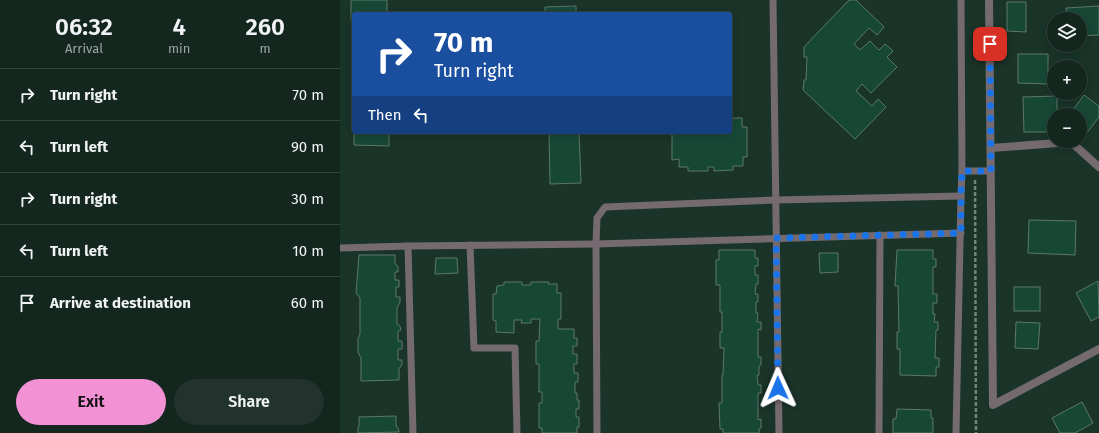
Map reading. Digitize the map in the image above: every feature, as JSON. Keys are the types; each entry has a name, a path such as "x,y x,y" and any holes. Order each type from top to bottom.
{"street":[{"path":"989,0 993,405 1099,349"},
{"path":"991,148 1071,142 1099,167"}],"lane":[{"path":"773,0 779,433"},
{"path":"956,433 962,171 961,0"},
{"path":"962,171 991,171"},
{"path":"597,433 596,244 597,218 605,207 776,200 961,196"},
{"path":"340,248 596,244 961,233"},
{"path":"879,433 880,235"},
{"path":"470,245 474,348 515,348 517,433"},
{"path":"408,246 413,433"}],"path":[{"path":"975,171 976,433"}],"building":[{"path":"351,0 387,0 387,12 352,12 351,21"},
{"path":"849,0 856,0 884,27 877,35 869,28 854,44 860,50 870,41 879,50 885,44 893,51 887,57 897,67 871,93 862,84 856,91 872,106 878,99 886,107 855,139 803,90 804,80 806,80 807,57 804,57 804,47"},
{"path":"1007,2 1026,2 1026,32 1007,31"},
{"path":"576,6 576,12 545,12 545,7"},
{"path":"1099,6 1099,35 1087,36 1087,12 1066,12 1066,8"},
{"path":"1018,54 1048,54 1047,84 1018,83"},
{"path":"1047,96 1047,100 1057,100 1057,108 1047,108 1047,132 1024,132 1023,97"},
{"path":"1087,97 1099,106 1099,117 1087,133 1087,108 1074,108 1080,100 1087,100"},
{"path":"732,118 742,118 742,127 747,127 747,157 743,157 743,166 733,166 733,170 714,171 714,167 708,167 708,171 688,171 688,167 679,167 679,159 672,160 672,134 732,134"},
{"path":"354,134 389,134 389,146 354,145"},
{"path":"549,134 579,134 581,183 550,184"},
{"path":"1029,220 1076,221 1075,255 1028,253"},
{"path":"719,250 755,250 755,258 758,258 758,266 755,266 755,275 758,275 758,284 756,284 755,294 758,294 758,302 756,302 756,313 758,313 757,322 761,322 761,330 758,329 758,357 761,357 761,365 759,366 759,375 757,375 758,385 761,385 761,393 758,393 758,420 761,419 761,428 759,429 759,433 723,433 723,429 720,429 719,403 722,403 724,348 720,348 722,312 720,312 720,285 716,285 716,260 719,260"},
{"path":"897,250 933,250 933,259 936,259 936,267 933,267 933,294 937,294 937,303 933,303 933,314 935,314 934,322 938,322 938,330 936,330 935,358 939,358 939,367 936,367 936,376 900,375 900,349 897,349 897,332 899,332 898,286 895,286"},
{"path":"819,253 838,253 838,272 820,273"},
{"path":"359,255 395,255 395,263 398,267 398,272 395,272 395,280 399,280 399,287 396,287 396,297 400,297 400,302 397,308 397,324 400,326 401,330 398,331 398,341 402,341 402,349 398,349 398,360 402,360 402,364 399,369 399,380 361,381 361,358 358,352 358,339 360,334 360,298 356,293"},
{"path":"436,258 457,258 458,273 435,274"},
{"path":"1098,281 1099,317 1091,321 1076,293"},
{"path":"504,282 522,282 522,285 531,285 531,282 549,282 548,284 557,284 557,293 561,293 561,319 558,319 558,329 574,329 574,338 577,338 577,346 573,346 573,354 577,354 577,364 574,364 574,373 578,373 578,382 575,382 575,393 577,393 577,400 579,400 579,409 576,409 576,417 579,417 579,427 577,427 577,433 542,433 542,428 539,428 539,403 542,403 542,392 539,392 539,364 536,364 536,341 539,341 540,319 531,319 531,323 521,323 522,320 514,320 514,333 496,332 496,321 493,320 493,294 496,294 497,286 504,285"},
{"path":"1014,287 1040,287 1040,311 1014,311"},
{"path":"1016,322 1040,323 1038,349 1015,348"},
{"path":"1082,402 1093,423 1075,433 1060,433 1052,418"},
{"path":"897,409 931,410 931,418 933,418 933,433 893,433 893,419 896,419"},
{"path":"396,416 396,426 399,432 358,433 359,417"}],"route":[{"path":"778,388 776,238 961,233 962,171 991,171 990,44"}]}
